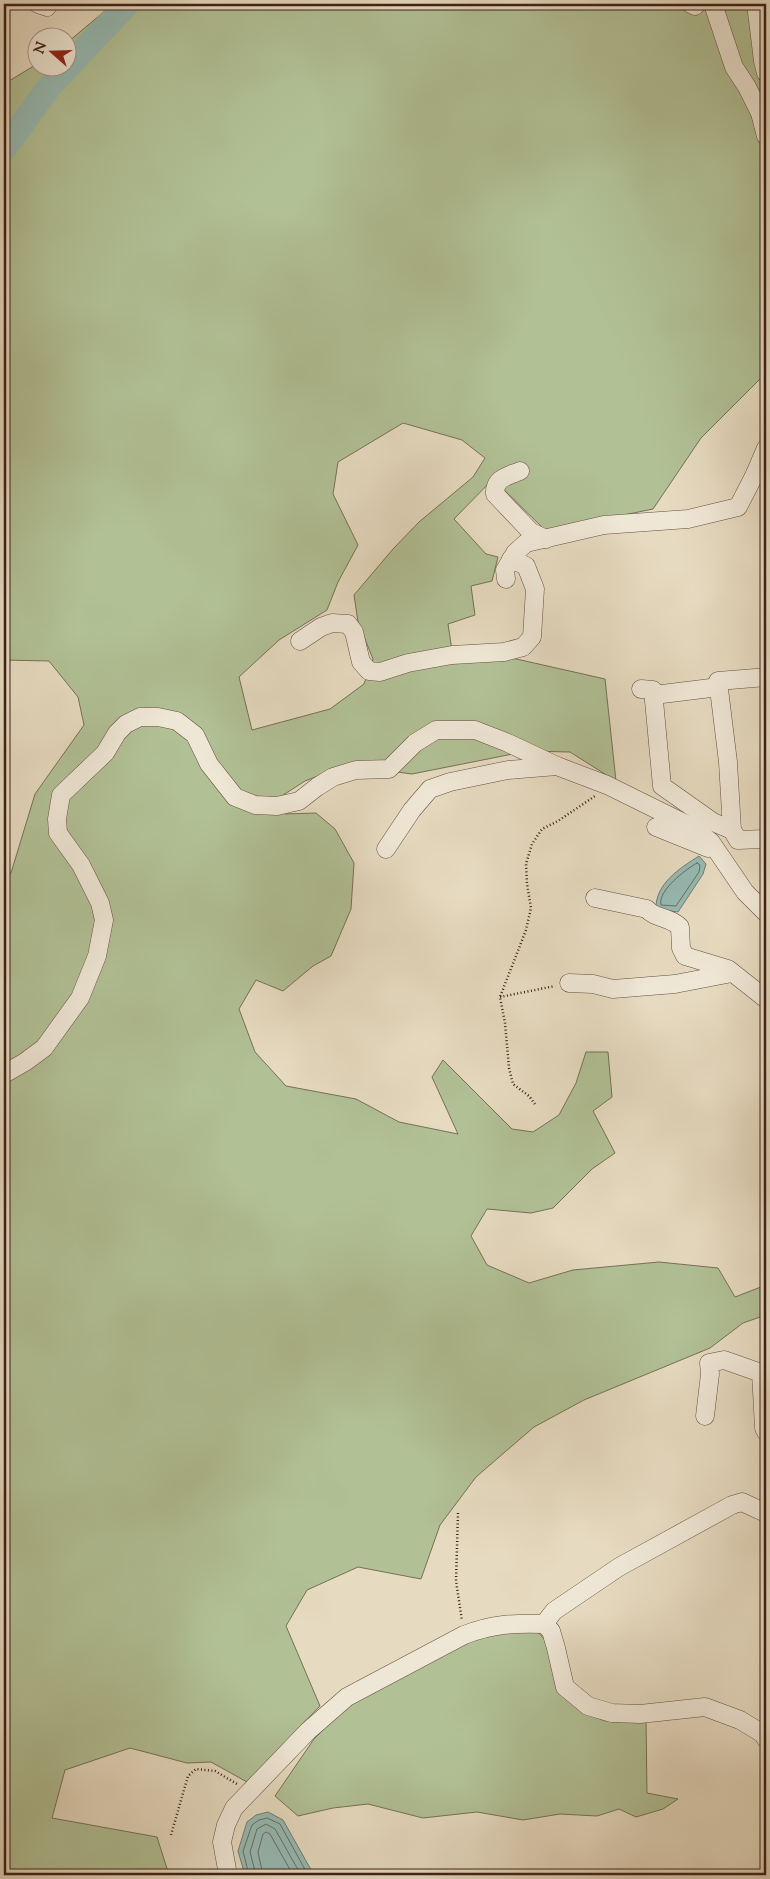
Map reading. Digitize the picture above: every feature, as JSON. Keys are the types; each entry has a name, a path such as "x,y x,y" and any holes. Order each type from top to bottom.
{"street":[{"path":"38,4 47,8 48,4"},
{"path":"713,4 734,67 760,113 766,136"},
{"path":"756,4 766,73"},
{"path":"506,578 505,570 511,559 526,543 604,525 688,519 738,507 761,469 766,448"},
{"path":"520,471 500,478 494,487 495,494 532,532 546,539"},
{"path":"300,640 332,622 348,624 354,632 361,662 370,672 380,672 408,663 452,654 504,652 522,647 532,636 535,589 526,566 511,559"},
{"path":"766,676 718,681 728,762 732,830 738,840 766,838"},
{"path":"718,687 648,692 662,786 713,822 732,830"},
{"path":"4,1074 31,1058 50,1041 80,998 97,956 104,920 100,903 81,865 58,834 57,818 61,795 105,753 117,733 126,724 140,717 158,717 177,721 195,735 210,764 234,797 255,805 277,806 299,801 333,777 356,770 389,769 415,743 436,730 475,730 557,766 607,784 692,827 711,842 745,892 766,913"},
{"path":"386,849 412,810 430,789 450,782 508,770 557,766"},
{"path":"656,827 719,854"},
{"path":"595,898 647,909 651,914 672,920 680,927 681,948 685,956 728,969 766,999"},
{"path":"569,983 593,984 613,989 632,988 675,984 732,973"},
{"path":"705,1416 710,1374 709,1363 724,1360 761,1373 764,1428 766,1432"},
{"path":"544,1624 554,1611 620,1567 732,1505 742,1502 766,1513"},
{"path":"228,1875 222,1842 226,1825 234,1808 308,1731 347,1697 464,1635 483,1628 512,1623 544,1624 551,1632 565,1687 588,1706 612,1713 640,1714 705,1707 740,1720 763,1734 766,1739"}],"path":[{"path":"536,1104 513,1084 508,1068 505,1023 500,998 526,930 531,908 526,864 532,844 542,829 588,802 607,784"},
{"path":"500,998 569,983"},
{"path":"458,1513 456,1581 464,1635"},
{"path":"171,1835 188,1776 196,1769 214,1771 249,1792"}],"green space":[{"path":"113,4 750,4 755,60 766,84 766,373 701,438 653,509 546,531 493,479 454,519 486,554 498,557 492,581 471,586 475,615 448,624 453,657 512,658 605,679 616,781 570,752 528,751 412,774 346,765 305,781 277,799 285,814 316,813 335,829 354,863 351,909 331,956 313,966 283,991 256,980 239,1009 255,1052 286,1086 356,1099 399,1122 458,1134 432,1077 443,1060 512,1129 533,1132 559,1115 576,1083 586,1052 608,1052 612,1097 593,1111 615,1153 592,1169 553,1208 531,1213 487,1209 471,1236 487,1265 529,1283 573,1270 659,1262 718,1268 735,1297 766,1285 766,1315 743,1323 710,1348 584,1400 534,1427 476,1477 440,1525 421,1579 358,1567 307,1590 286,1626 320,1706 247,1782 211,1762 187,1763 130,1748 65,1770 52,1818 157,1837 169,1875 4,1875 4,881 11,873 35,794 84,725 78,697 49,661 4,660 4,84 28,69 28,78 78,78 78,34","holes":["403,423 462,440 485,458 473,477 419,522 354,595 358,622 373,659 364,684 330,709 252,730 239,677 279,640 327,610 338,582 358,545 333,494 338,462"]},
{"path":"506,1628 537,1631 552,1648 562,1687 580,1711 605,1721 646,1718 647,1793 678,1799 663,1809 636,1817 619,1809 597,1816 560,1814 523,1820 477,1812 423,1818 368,1804 333,1808 298,1816 275,1796 314,1739 353,1700 464,1642"}],"water":[{"path":"699,856 706,864 703,874 678,912 656,909 657,900 664,884 677,871"},
{"path":"268,1812 283,1820 314,1875 245,1875 238,1851 247,1822 256,1815"}],"waterway":[{"path":"4,149 49,87 127,4"}]}
